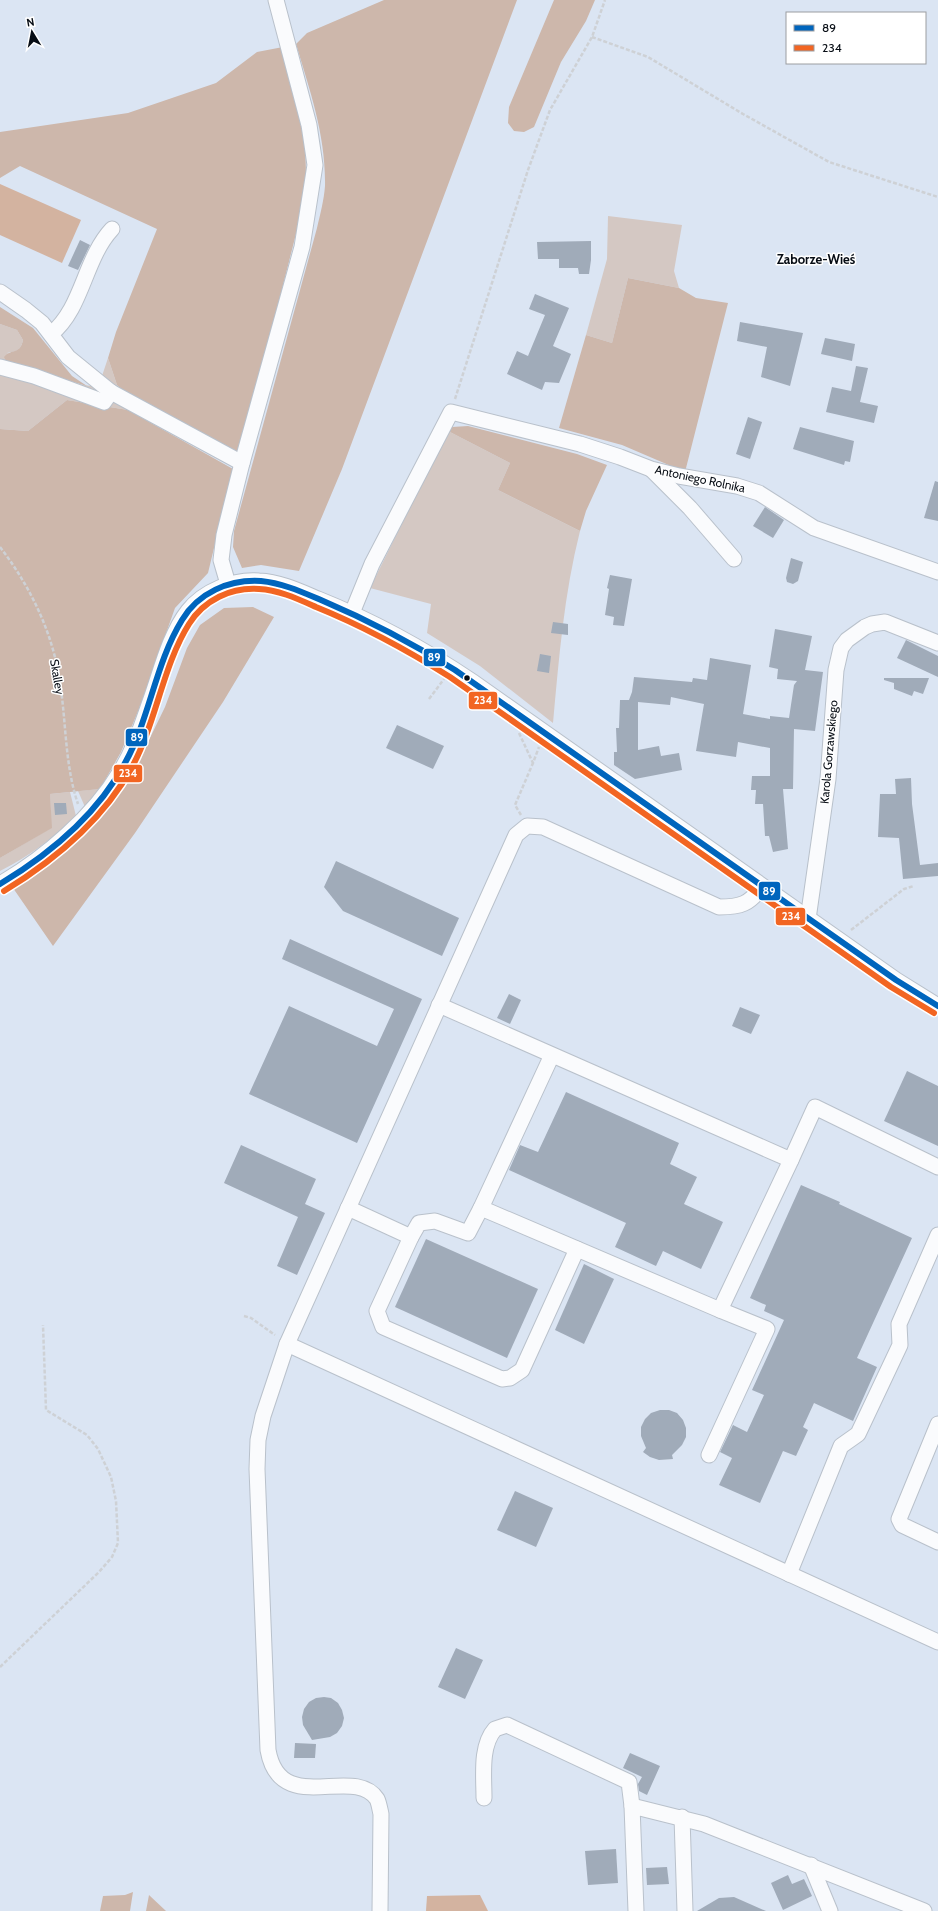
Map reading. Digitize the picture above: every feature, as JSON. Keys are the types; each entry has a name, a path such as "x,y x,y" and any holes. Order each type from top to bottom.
{"street":[{"path":"228,584 223,567 221,550 242,463 302,247 315,165 309,125 276,0"},
{"path":"51,334 66,318 99,247 112,229"},
{"path":"0,292 26,310 42,324 68,357 111,392 242,463"},
{"path":"0,367 34,376 104,402 111,392"},
{"path":"352,613 372,564 451,412"},
{"name":"Antoniego Rolnika","path":"451,412 580,444 620,456 651,469 679,476 737,486 759,493 814,528 938,572"},
{"path":"651,469 690,508 734,559"},
{"path":"0,884 36,860 85,818 120,773 134,746 176,630 182,619 194,604 228,584 257,580 274,583 352,613 420,648 453,668 762,887 896,980 938,1006"},
{"name":"Karola Gorzawskiego","path":"808,919 828,778 836,670 841,648 847,640 872,624 885,622 937,641"},
{"path":"380,1911 381,1814 377,1799 367,1790 356,1787 307,1787 290,1783 279,1776 271,1764 268,1750 257,1469 258,1440 263,1416 287,1344 516,835 527,826 543,827 719,907 737,907 752,899 762,887"},
{"path":"439,1006 791,1160"},
{"path":"552,1055 468,1234 435,1221 419,1223 377,1311 383,1327 502,1379 510,1378 522,1370 577,1249"},
{"path":"720,1310 815,1107 938,1167"},
{"path":"348,1208 411,1237"},
{"path":"481,1208 767,1329 709,1455"},
{"path":"789,1574 841,1446 858,1434 900,1345 900,1324 938,1235"},
{"path":"287,1344 938,1642"},
{"path":"938,1424 899,1519 902,1526 938,1542"},
{"path":"484,1798 484,1762 488,1742 495,1728 507,1726 629,1782 632,1806 636,1911"},
{"path":"632,1806 682,1817 704,1824 811,1865 924,1911"},
{"path":"682,1817 685,1911"},
{"path":"811,1865 830,1911"}],"path":[{"path":"451,412 528,170 550,110 592,37 605,0"},
{"path":"592,37 648,57 743,114 829,162 938,197"},
{"name":"Skalley","path":"0,547 42,615 57,667 68,760 75,795 79,810 85,818"},
{"path":"429,699 447,674"},
{"path":"517,729 533,763"},
{"path":"527,826 515,805 542,741"},
{"path":"850,931 904,889 914,886"},
{"path":"244,1316 251,1318 287,1344"},
{"path":"0,1667 100,1572 112,1557 118,1543 116,1501 111,1477 98,1449 87,1434 46,1410 43,1325"}],"shaded area":[{"path":"384,0 517,0 342,469 299,571 261,565 242,568 233,547 234,531 317,228 325,186 325,167 320,131 312,96 296,44 307,33"},
{"path":"554,0 595,0 586,21 561,62 534,127 524,132 514,131 508,123 509,107"},
{"path":"283,47 305,144 306,172 298,226 240,455 130,397 117,385 108,358 116,332 157,229 20,166 0,178 0,132 128,113 216,83 257,52"},
{"path":"0,184 81,220 62,263 0,235"},
{"path":"608,216 682,225 674,271 679,288 628,278 612,343 586,335 607,259"},
{"path":"628,278 679,288 696,298 728,303 685,472 622,445 559,428 586,335 612,343"},
{"path":"0,307 33,328 72,376 87,386 7,363 4,357 7,354 18,350 22,345 23,340 17,330 0,324"},
{"path":"0,324 17,330 23,340 18,350 7,353 72,383 95,386 101,379 108,358 117,385 130,397 128,410 67,400 28,431 0,429"},
{"path":"67,400 128,410 233,469 208,573 175,608 139,709 121,752 100,789 50,794 52,828 0,858 0,429 28,431"},
{"path":"468,426 577,454 607,465 586,511 580,531 498,490 510,463 448,431 452,427"},
{"path":"448,431 510,463 498,490 580,531 574,555 566,602 553,723 480,666 427,633 431,604 370,588"},
{"path":"253,607 274,617 223,702 135,833 53,946 13,888 46,867 95,824 130,779 165,707 187,648 200,625 224,608"},
{"path":"100,789 85,807 78,791"},
{"path":"70,792 76,816 40,846 0,871 0,858 51,828 50,794"},
{"path":"133,1892 130,1911 100,1911 103,1896 125,1895"},
{"path":"149,1895 166,1911 146,1911"},
{"path":"480,1895 488,1911 426,1911 427,1896"}],"building":[{"path":"80,240 90,245 78,270 68,266"},
{"path":"591,241 589,274 579,274 578,268 559,268 559,259 538,259 537,242"},
{"path":"535,294 569,308 553,346 571,354 559,383 545,382 542,390 507,374 517,351 528,356 545,315 529,309"},
{"path":"740,322 803,333 790,386 761,377 767,347 737,341"},
{"path":"825,338 855,344 852,361 821,354"},
{"path":"856,366 868,368 860,402 878,406 874,423 826,412 832,387 851,391"},
{"path":"748,417 762,422 750,459 736,454"},
{"path":"800,427 854,441 850,462 845,461 844,465 793,449"},
{"path":"935,481 938,482 938,521 924,518"},
{"path":"765,507 784,520 773,538 753,526"},
{"path":"791,558 803,562 798,581 793,584 787,582 786,578"},
{"path":"610,575 632,579 624,626 613,625 614,617 605,615 609,589 607,588"},
{"path":"553,622 568,624 568,635 551,633"},
{"path":"775,629 812,636 805,670 823,672 815,731 794,729 793,789 783,789 788,849 773,852 769,836 765,836 763,804 755,804 756,790 751,790 752,776 770,776 770,748 738,742 736,757 696,751 704,704 671,697 670,705 638,702 638,750 659,746 661,756 679,753 682,770 635,779 614,765 614,752 617,752 616,728 619,728 620,700 629,700 632,692 634,677 692,682 693,678 707,680 710,658 751,665 743,714 770,719 770,716 789,718 794,685 797,681 777,679 778,669 769,667"},
{"path":"906,640 938,656 938,677 897,658"},
{"path":"540,654 551,656 549,673 537,671"},
{"path":"884,678 929,678 923,694 914,691 912,696 894,689 894,683 884,680"},
{"path":"397,725 444,746 433,769 386,748"},
{"path":"911,778 912,804 920,865 938,863 938,876 903,879 899,838 878,837 880,794 896,794 895,779"},
{"path":"54,803 66,803 67,814 55,815"},
{"path":"336,861 459,918 442,956 343,911 324,887"},
{"path":"290,939 422,999 357,1143 249,1094 289,1006 377,1046 394,1009 282,959"},
{"path":"509,994 521,1000 510,1024 497,1018"},
{"path":"740,1007 760,1015 751,1034 732,1026"},
{"path":"907,1071 938,1086 938,1146 884,1121"},
{"path":"566,1092 679,1143 670,1164 697,1177 684,1204 723,1222 701,1269 663,1251 656,1266 615,1247 626,1223 509,1170 520,1145 538,1152"},
{"path":"241,1145 316,1179 305,1204 325,1213 297,1275 277,1266 298,1217 224,1183"},
{"path":"801,1185 840,1202 839,1204 912,1238 857,1358 877,1367 853,1421 814,1403 803,1427 808,1430 796,1456 783,1451 760,1503 719,1485 732,1458 720,1452 733,1425 747,1432 764,1395 752,1390 784,1320 764,1311 766,1305 750,1298"},
{"path":"426,1239 538,1289 507,1358 395,1307"},
{"path":"584,1264 614,1279 584,1344 555,1330"},
{"path":"660,1410 669,1410 677,1413 683,1420 686,1428 686,1437 682,1445 672,1455 673,1459 659,1460 650,1457 643,1452 646,1448 641,1436 641,1427 645,1419 651,1413"},
{"path":"515,1491 553,1508 536,1547 497,1530"},
{"path":"456,1648 483,1660 465,1699 438,1687"},
{"path":"316,1698 331,1698 338,1703 344,1718 342,1726 337,1733 330,1737 312,1740 303,1725 302,1717 304,1709 309,1702"},
{"path":"295,1743 316,1744 315,1758 294,1758"},
{"path":"630,1753 660,1766 647,1795 639,1791 638,1784 642,1777 623,1768"},
{"path":"616,1849 618,1883 588,1885 585,1851"},
{"path":"667,1867 669,1884 647,1885 646,1868"},
{"path":"788,1875 792,1884 804,1879 812,1896 783,1910 771,1883"},
{"path":"734,1897 766,1911 697,1911 719,1898"}],"transit line":[{"name":"89","path":"0,884 37,860 71,832 101,800 114,782 134,746 165,655 182,620 189,610 206,595 226,585 237,582 261,581 292,588 373,624 423,650 455,670 896,980 938,1006"},
{"name":"234","path":"4,891 41,866 76,837 107,804 120,786 132,767 140,750 172,657 180,640 195,616 202,608 219,597 238,590 259,589 281,593 295,598 351,622 418,657 450,677 891,987 934,1013"}],"district":[{"name":"Zaborze-Wieś","path":"816,259"}]}
